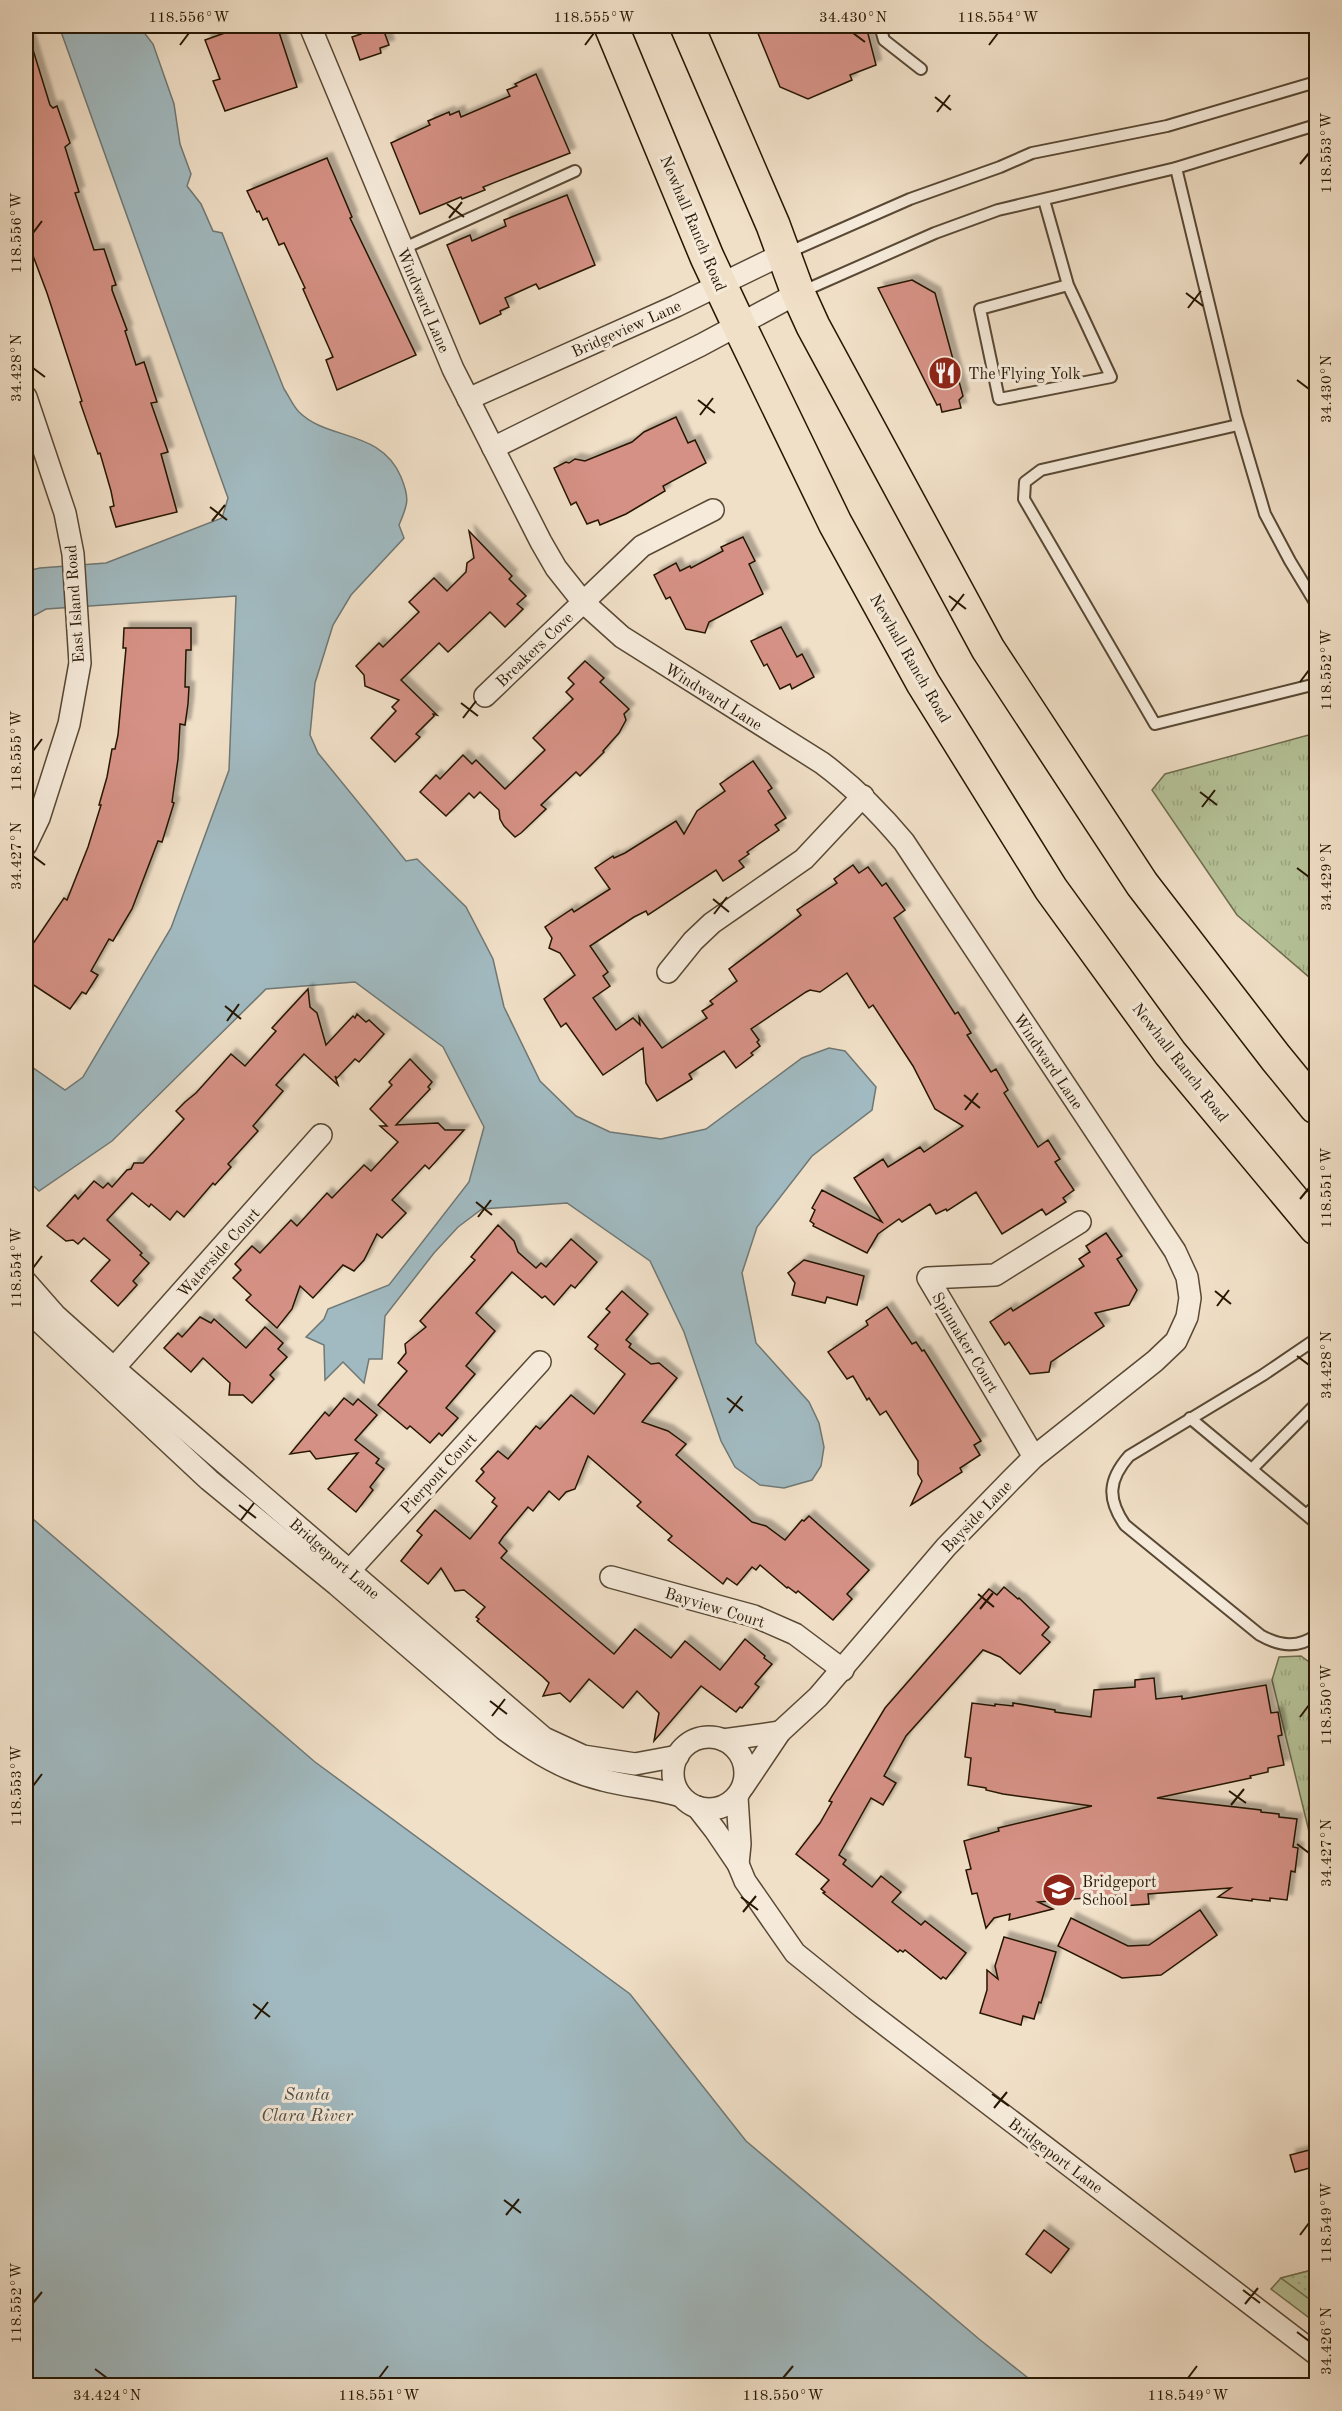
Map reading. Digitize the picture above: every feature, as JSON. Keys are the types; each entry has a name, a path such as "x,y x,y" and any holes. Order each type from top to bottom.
{"main road":[{"name":"Newhall Ranch Road","path":"611,26 739,325 835,523 923,683 1051,889 1170,1053 1317,1228"},
{"path":"687,26 773,225 813,326 988,649 1142,884 1276,1058 1317,1107"}],"street":[{"name":"Windward Lane","path":"310,26 453,369 556,568 583,602 606,624 630,642 822,763 863,796 904,842 1175,1251 1187,1277 1190,1298 1187,1317"},
{"name":"Bridgeview Lane","path":"468,399 721,285 783,254"},
{"path":"493,448 798,293"},
{"name":"East Island Road","path":"26,397 65,513 73,554 80,663 69,724 28,833"},
{"name":"Breakers Cove","path":"485,696 642,546 713,510"},
{"path":"668,972 693,941 712,923 804,859 863,796"},
{"name":"Waterside Court","path":"114,1368 321,1135"},
{"name":"Spinnaker Court","path":"1034,1457 928,1278 994,1275 1080,1222"},
{"name":"Bridgeport Lane","path":"26,1282 55,1315 343,1578 504,1729 558,1765 604,1780 657,1788 689,1801 738,1864 745,1881 795,1953 862,2007 1317,2355"},
{"name":"Bridgeport Lane","path":"26,1309 209,1480 343,1578 544,1738 583,1756 635,1764 678,1756"},
{"name":"Bayside Lane","path":"740,1792 780,1732 843,1670 946,1547 1034,1457 1155,1361 1176,1341 1187,1317"},
{"name":"Pierpont Court","path":"343,1578 540,1362"},
{"name":"Bayview Court","path":"610,1577 754,1616 795,1634 843,1670"},
{"path":"723,1740 733,1746 745,1765 745,1777 740,1792 728,1804 707,1809 689,1801 674,1776 678,1756 693,1741 703,1738 723,1740 780,1732"},
{"name":"Bridgeport Lane","path":"738,1864 740,1792"}],"lane":[{"path":"880,26 884,40 921,69"},
{"path":"783,254 910,199 1032,153 1167,126 1317,82"},
{"path":"798,293 935,233 998,210 1176,168 1317,125"},
{"path":"1176,168 1238,425 1266,514 1290,561 1317,604"},
{"path":"402,249 575,171"},
{"path":"1044,200 1068,285 1111,377 999,399 980,309 1068,285"},
{"path":"1238,425 1041,470 1025,482 1024,499 1155,724 1317,684"},
{"path":"1317,1339 1263,1375 1129,1456 1119,1467 1113,1482 1112,1497 1116,1512 1125,1525 1260,1635 1287,1646 1301,1644 1317,1635"},
{"path":"1252,1469 1317,1404"},
{"path":"1190,1418 1317,1523"},
{"path":"1306,1514 1317,1506"}],"green space":[{"path":"1316,733 1316,983 1237,915 1152,790 1165,774"},
{"path":"1301,1656 1316,1667 1316,1860 1272,1680 1279,1657"},
{"path":"1316,2269 1316,2323 1271,2289 1281,2278"},
{"path":"1316,2269 1316,2304 1281,2278"}],"water":[{"path":"59,26 139,26 153,44 174,104 180,144 191,174 187,186 201,204 213,231 222,233 284,389 299,412 324,428 368,443 381,451 392,462 401,477 407,496 399,525 404,538 351,595 333,625 315,683 310,735 318,753 406,861 417,859 466,907 493,959 504,1007 540,1081 576,1116 610,1132 661,1139 706,1129 802,1058 829,1048 845,1051 876,1087 872,1110 812,1156 757,1227 742,1273 756,1343 809,1402 819,1423 824,1447 821,1466 812,1480 784,1488 760,1485 735,1467 721,1441 684,1332 650,1261 567,1203 482,1209 458,1227 434,1253 385,1316 382,1359 369,1359 364,1383 343,1362 325,1380 324,1345 306,1337 324,1319 328,1309 389,1285 469,1182 484,1127 443,1047 355,982 266,989 112,1141 39,1191 26,1179 26,1063 65,1090 83,1077 171,928 229,770 236,596 46,609 26,620 26,571 106,563 222,518 228,498"},
{"name":"Santa Clara River","path":"26,1513 315,1762 630,1994 746,2141 979,2339 1037,2385 26,2385"}],"building":[{"path":"231,26 277,26 297,87 225,111 213,81 220,79 205,40 233,30"},
{"path":"358,26 382,26 389,45 380,48 381,53 360,60 352,37 361,34"},
{"path":"755,26 866,26 876,65 850,75 852,80 808,99 780,87"},
{"path":"26,40 30,40 50,105 53,108 57,106 70,143 65,147 79,192 75,193 94,250 104,249 116,285 112,286 112,290 127,330 125,331 136,365 144,362 157,402 151,403 168,452 161,454 177,512 116,527 110,507 114,506 111,491 100,453 98,454 80,402 82,401 47,293 26,237"},
{"path":"536,74 570,153 483,187 485,190 420,214 391,143 430,125 428,121 449,112 450,115 459,111 461,117 510,96 507,90"},
{"path":"327,158 352,217 350,218 416,355 337,390 326,360 333,357 303,289 305,288 284,243 279,245 267,218 263,220 259,211 257,212 247,191"},
{"path":"567,195 595,265 539,289 536,284 505,298 509,307 500,311 501,314 480,324 447,245 470,235 472,241 506,226 504,220"},
{"path":"912,280 935,293 963,396 959,400 961,408 942,412 940,404 937,405 878,288"},
{"path":"676,417 688,443 695,440 706,463 663,486 665,491 626,514 600,525 598,520 587,524 576,502 571,505 554,468 575,459 585,461 632,442 644,432"},
{"path":"469,531 512,576 509,579 526,596 517,604 523,609 505,627 490,612 448,652 439,643 401,680 437,715 433,714 434,716 416,734 420,737 395,762 371,738 396,711 392,707 399,700 365,686 364,675 356,666 379,643 383,647 419,612 409,602 434,578 447,591 466,572 467,563 474,558"},
{"path":"743,537 755,561 749,564 763,594 709,622 705,633 686,629 670,597 666,599 654,575 676,563 680,571 690,566 691,568 723,551 721,547"},
{"path":"781,627 797,657 802,654 814,677 792,689 790,684 780,689 767,664 764,666 751,641"},
{"path":"124,628 191,628 191,650 186,650 185,687 189,687 188,704 185,725 180,724 172,802 174,803 162,842 158,841 132,909 113,941 109,939 91,971 98,975 86,994 82,992 70,1009 26,980 26,954 64,898 67,900 88,847 101,805 99,805 112,749 115,749 118,735 126,648 123,648"},
{"path":"585,661 604,678 600,682 629,709 624,714 626,720 604,752 580,776 576,772 541,805 546,809 521,833 515,837 504,826 499,810 480,792 474,798 469,793 446,816 420,792 436,775 440,779 463,755 472,764 476,760 505,789 545,750 533,738 573,699 566,692 574,684 568,678"},
{"path":"753,761 772,788 768,791 786,818 775,825 779,830 747,852 749,854 739,861 744,867 723,881 716,870 648,915 646,911 634,917 590,946 608,972 603,976 610,986 593,998 616,1030 633,1018 640,1025 639,1017 662,1048 707,1018 702,1011 713,1004 710,1001 737,981 729,969 801,915 797,910 837,883 834,879 853,865 859,873 868,867 882,886 886,883 905,910 894,918 955,1014 958,1012 971,1033 967,1035 991,1072 996,1069 1008,1090 1004,1093 1038,1147 1048,1140 1060,1159 1055,1162 1074,1190 1063,1198 1066,1202 1046,1215 1042,1209 1002,1234 976,1192 947,1211 946,1209 936,1214 930,1204 902,1222 899,1219 878,1234 867,1253 813,1226 814,1224 810,1221 815,1210 812,1208 822,1190 882,1222 854,1178 883,1159 888,1167 920,1147 924,1152 963,1126 935,1109 913,1066 873,1005 869,1008 847,973 820,992 810,990 806,992 751,1029 759,1040 757,1042 760,1046 751,1053 753,1055 736,1068 724,1051 689,1074 692,1079 657,1101 646,1083 643,1048 603,1075 566,1023 561,1027 544,999 575,975 560,953 549,948 552,938 545,927 572,909 574,912 610,889 595,868 613,856 614,858 625,853 676,821 684,834 697,811 725,791 720,784"},
{"path":"308,989 310,1007 317,1013 326,1045 357,1014 366,1022 369,1020 384,1034 359,1062 355,1059 337,1078 335,1076 338,1085 304,1054 276,1085 283,1091 253,1126 258,1131 228,1164 231,1167 215,1185 213,1183 184,1217 177,1211 170,1220 151,1204 149,1207 132,1193 107,1220 142,1253 140,1255 149,1263 133,1281 137,1285 118,1306 91,1281 110,1260 84,1238 78,1244 73,1240 66,1241 47,1226 75,1195 78,1199 94,1181 103,1188 108,1183 112,1187 127,1170 131,1169 134,1163 143,1163 184,1119 176,1111 196,1093 231,1054 245,1066 276,1031 272,1028"},
{"path":"410,1059 432,1082 428,1087 430,1089 396,1125 438,1123 445,1130 464,1130 429,1169 425,1165 392,1200 406,1213 382,1238 377,1234 364,1260 354,1271 343,1265 313,1298 300,1286 292,1309 277,1328 246,1300 251,1295 233,1278 241,1270 235,1264 252,1246 260,1253 291,1220 297,1226 327,1193 332,1198 364,1165 371,1171 398,1142 380,1126 387,1126 370,1109 392,1085 389,1082"},
{"path":"498,1225 514,1241 518,1252 536,1268 541,1263 546,1267 571,1239 597,1262 575,1288 571,1285 554,1305 545,1296 542,1298 512,1272 476,1313 495,1331 466,1366 475,1374 446,1408 458,1418 442,1436 439,1433 430,1443 410,1426 407,1429 378,1405 407,1371 398,1363 406,1353 405,1344 426,1327 420,1321 475,1260 471,1257"},
{"path":"1106,1233 1122,1256 1117,1259 1137,1290 1129,1305 1095,1313 1104,1326 1051,1362 1049,1372 1030,1374 1009,1342 1005,1345 990,1322 1011,1308 1013,1311 1084,1266 1079,1259 1090,1252 1086,1246"},
{"path":"804,1260 864,1276 857,1305 827,1297 825,1303 792,1295 795,1283 788,1273"},
{"path":"622,1291 648,1314 626,1340 631,1344 629,1347 651,1364 659,1363 677,1378 642,1422 668,1431 686,1444 676,1455 752,1522 766,1526 785,1540 802,1520 804,1521 809,1516 869,1570 847,1594 852,1599 833,1620 798,1591 796,1593 787,1588 760,1565 756,1570 752,1567 737,1585 727,1578 723,1584 668,1540 672,1536 637,1506 641,1502 588,1456 575,1489 566,1492 559,1500 549,1491 533,1511 528,1507 499,1543 507,1551 501,1558 614,1654 635,1629 671,1658 685,1641 720,1670 745,1639 772,1664 755,1684 759,1687 736,1712 701,1686 654,1741 659,1713 637,1691 623,1708 589,1679 570,1702 560,1693 543,1696 549,1683 477,1621 479,1619 476,1617 485,1607 464,1590 455,1591 441,1568 428,1584 401,1561 422,1535 417,1531 435,1510 470,1539 497,1506 492,1502 495,1498 476,1481 484,1472 481,1469 498,1451 508,1459 536,1426 540,1429 571,1395 594,1414 625,1374 595,1349 598,1345 588,1337 610,1312 606,1309"},
{"path":"887,1307 912,1344 916,1342 922,1351 924,1350 981,1441 974,1445 980,1455 960,1468 962,1472 911,1505 922,1481 918,1474 918,1461 886,1411 880,1415 869,1398 867,1400 853,1376 847,1379 828,1352 868,1325 866,1321"},
{"path":"200,1317 211,1323 214,1319 246,1348 265,1327 283,1343 278,1349 287,1357 270,1375 274,1379 252,1403 243,1395 229,1395 230,1383 203,1358 191,1372 164,1348 178,1333 182,1337"},
{"path":"344,1398 353,1405 358,1399 377,1415 355,1440 379,1459 376,1463 384,1469 370,1487 373,1490 356,1512 328,1489 358,1453 316,1459 310,1451 290,1454 325,1412 329,1416"},
{"path":"1004,1587 1049,1627 1042,1635 1050,1642 1020,1674 1000,1657 983,1650 906,1736 884,1776 896,1783 883,1805 871,1798 839,1855 846,1860 843,1864 872,1887 881,1876 901,1892 892,1902 921,1925 925,1921 966,1953 946,1979 943,1977 941,1979 905,1950 898,1952 823,1893 825,1892 821,1889 829,1880 796,1854 820,1823 832,1802 829,1801 885,1708 989,1589 997,1595"},
{"path":"1154,1678 1156,1699 1182,1696 1182,1699 1266,1685 1271,1713 1278,1712 1282,1735 1278,1736 1284,1765 1268,1768 1268,1772 1250,1776 1251,1778 1157,1798 1261,1810 1261,1812 1279,1814 1279,1817 1297,1819 1293,1847 1298,1848 1295,1872 1291,1871 1287,1900 1270,1898 1270,1901 1252,1899 1252,1901 1218,1897 1231,1888 1148,1894 1149,1904 1123,1906 1122,1895 1038,1902 1053,1909 1009,1920 1010,1914 994,1918 986,1928 977,1893 972,1894 966,1870 971,1869 964,1841 999,1831 998,1828 1092,1806 1003,1794 968,1785 971,1758 965,1757 972,1703 1013,1706 1013,1703 1091,1717 1094,1690 1135,1687 1135,1680"},
{"path":"1200,1910 1217,1935 1161,1975 1122,1978 1058,1946 1071,1918 1128,1946 1149,1945"},
{"path":"1004,1937 1056,1952 1034,2019 1023,2016 1021,2025 980,2013 987,1990 987,1970 998,1979 995,1966"},
{"path":"1317,2148 1317,2166 1295,2172 1290,2155"},
{"path":"1044,2230 1069,2249 1051,2273 1026,2254"}],"place":[{"name":"The Flying Yolk","path":"945,373"},
{"name":"Bridgeport School","path":"1059,1890"}]}
